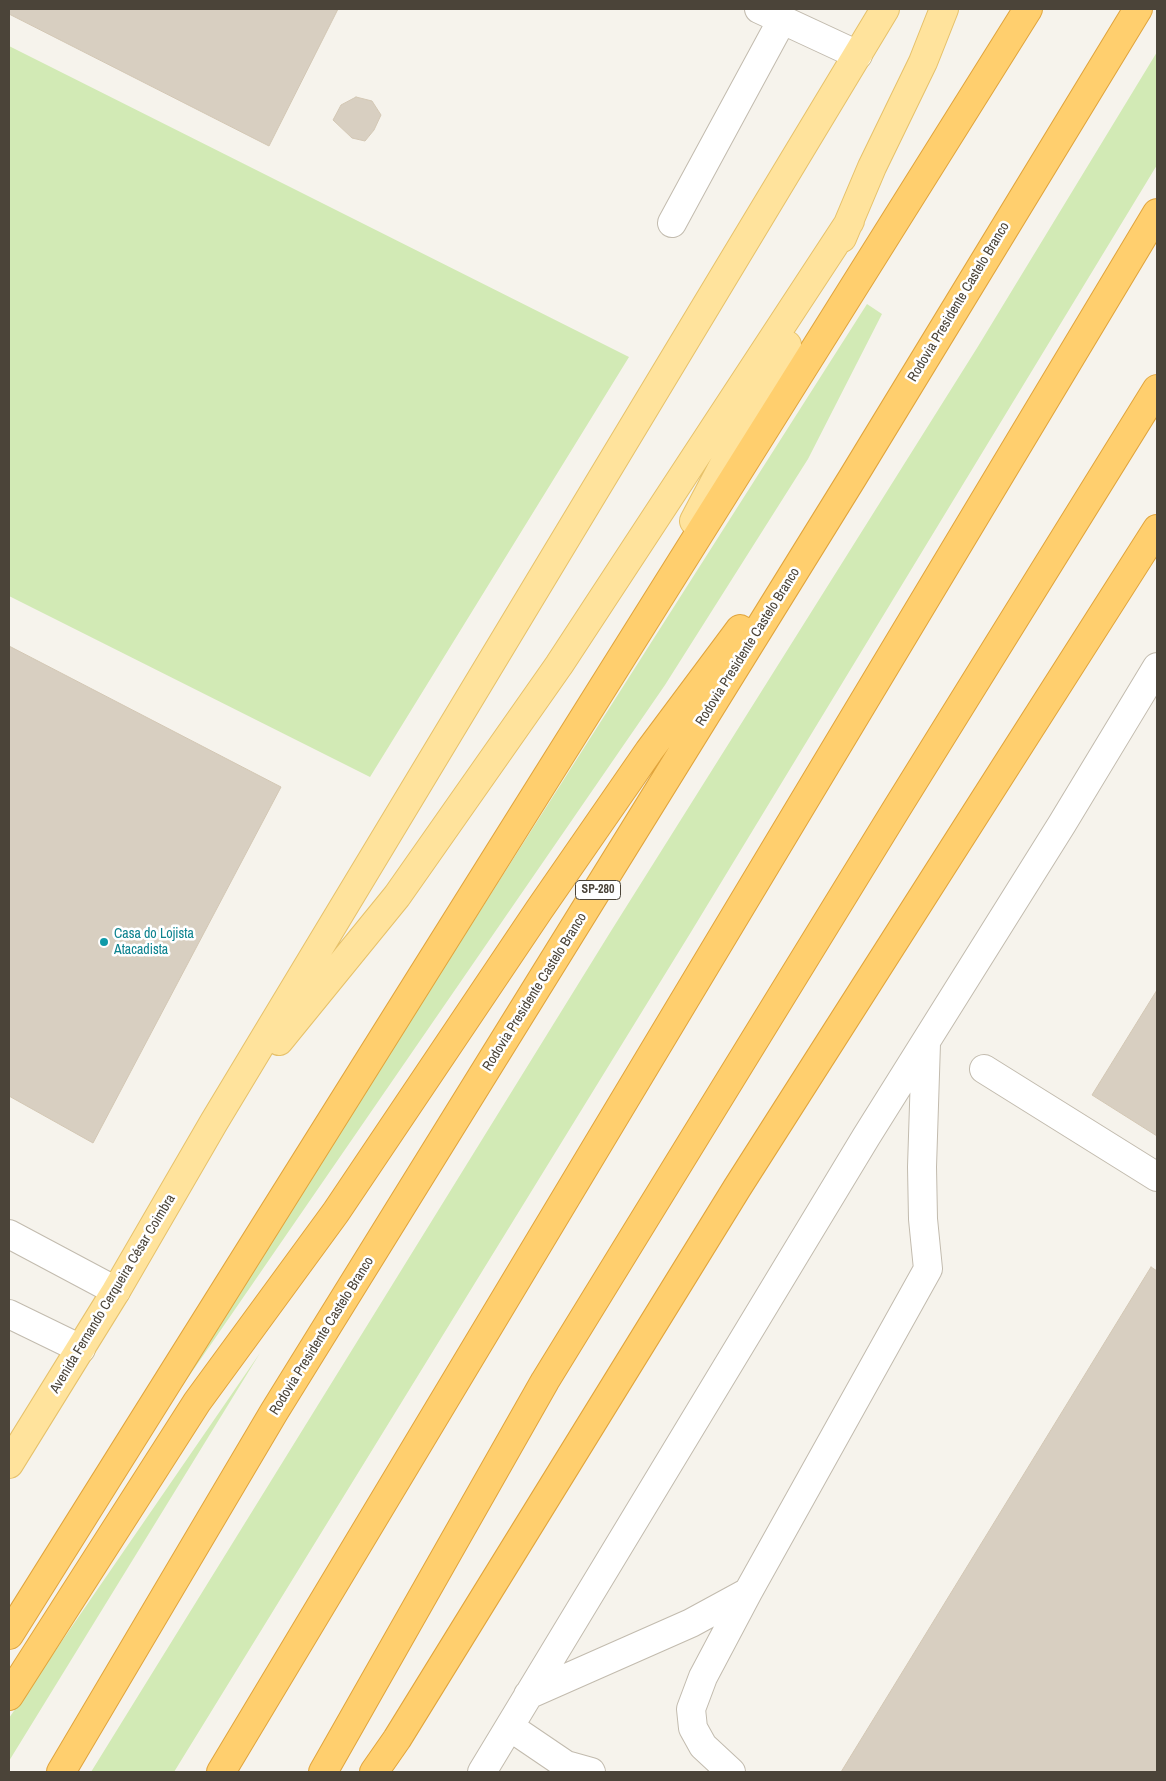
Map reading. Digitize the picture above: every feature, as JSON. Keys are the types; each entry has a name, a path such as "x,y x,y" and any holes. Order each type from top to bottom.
{"highway":[{"path":"9,1635 1028,9"},
{"name":"Rodovia Presidente Castelo Branco","path":"61,1772 274,1412 853,477 1138,9"},
{"path":"221,1772 1157,213"},
{"path":"323,1772 545,1381 1157,389"},
{"path":"9,1696 197,1402 336,1212 539,910 644,759 853,477"},
{"path":"374,1772 397,1739 742,1179 1157,529"}],"main road":[{"path":"214,1122 885,9"},
{"path":"614,669 768,383 850,222 872,167 923,62 944,9"},
{"path":"214,1122 397,896 414,872 559,665 850,222"},
{"name":"Avenida Fernando Cerqueira César Coimbra","path":"9,1464 116,1291 214,1122"}],"street":[{"path":"672,223 770,14 858,55"},
{"path":"482,1772 926,1041 1062,824 1157,667"},
{"path":"731,1772 703,1746 693,1728 691,1709 703,1677 748,1592 928,1269 923,1219 922,1167 926,1041"},
{"path":"984,1069 1157,1177"},
{"path":"9,1234 116,1291"},
{"path":"9,1314 81,1349"},
{"path":"528,1696 691,1623 748,1592"},
{"path":"510,1728 575,1770"}],"green space":[{"path":"9,46 629,357 370,777 9,596"},
{"path":"1157,52 1157,165 691,932 174,1772 91,1772 611,931 977,348"},
{"path":"867,304 882,314 808,459 665,685 114,1485"},
{"path":"260,1353 9,1761 9,1718"}],"building":[{"path":"9,9 338,9 269,146 9,14"},
{"path":"356,97 372,101 381,115 374,130 365,141 352,138 333,120 341,105"},
{"name":"Casa do Lojista Atacadista","path":"9,646 281,787 93,1143 9,1096"},
{"path":"1157,990 1157,1136 1092,1095"},
{"path":"1151,1267 1157,1271 1157,1772 841,1772"}],"place":[{"name":"Casa do Lojista Atacadista","path":"104,942"}]}
